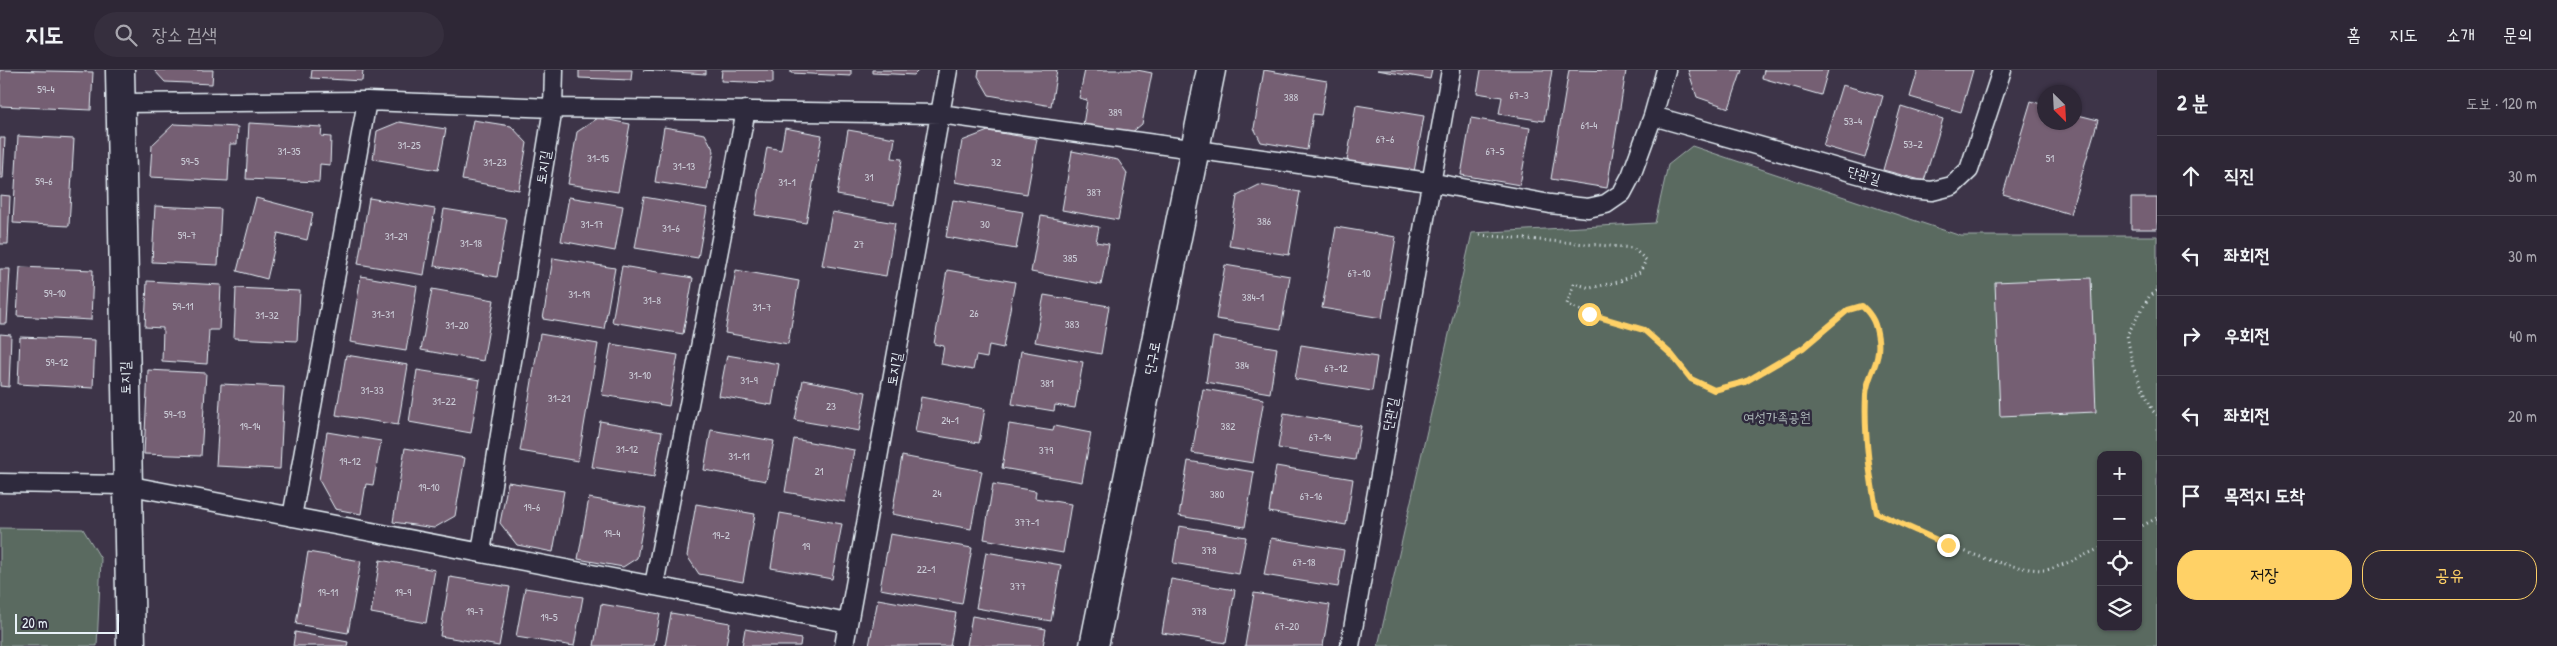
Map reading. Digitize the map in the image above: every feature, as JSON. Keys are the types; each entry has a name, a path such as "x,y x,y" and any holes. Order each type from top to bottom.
{"street":[{"name":"토지길","path":"120,70 126,485 131,646"},
{"name":"단구로","path":"1094,646 1211,70"}],"lane":[{"name":"토지길","path":"481,552 553,108 554,70"},
{"name":"토지길","path":"844,646 948,70"},
{"name":"단관길","path":"1350,646 1429,182 1451,70"},
{"path":"120,103 367,101 553,108 940,114 1429,182 1550,204 1588,208 1606,204 1622,193 1631,176 1653,116 1666,70"},
{"name":"단관길","path":"1653,116 1911,189 1932,191 1952,186 1969,170 2002,70"},
{"path":"292,517 367,101"},
{"path":"654,585 746,110"},
{"path":"0,483 126,485 654,585 848,624"}],"path":[{"path":"1480,235 1634,248 1646,260 1640,272 1618,282 1590,288 1574,284 1567,304 1589,314 1644,330 1672,355 1691,379 1714,390 1745,382 1803,348 1848,310 1862,306 1873,315 1878,338 1879,356 1866,392 1867,460 1877,513 1948,545 2004,562 2045,570 2097,550"},
{"path":"2157,291 2149,297 2127,335 2133,367 2153,411 2157,415"},
{"path":"2142,526 2157,518"}],"green space":[{"name":"여성가족공원","path":"1692,146 1961,236 2157,236 2157,646 1378,646 1472,233 1655,223 1668,165"},
{"path":"0,528 83,529 101,559 97,646 0,646"}],"building":[{"path":"0,70 93,72 91,110 0,106"},
{"path":"154,70 213,70 212,84 165,82"},
{"path":"312,70 363,70 362,81 311,78"},
{"path":"579,70 632,70 631,80 579,78"},
{"path":"643,70 706,70 706,74"},
{"path":"722,70 773,70 773,83 721,81"},
{"path":"791,70 851,70 851,76 791,73"},
{"path":"872,70 919,70 914,75 872,73"},
{"path":"979,70 1057,70 1051,106 989,95 978,76"},
{"path":"1085,70 1137,70 1152,73 1142,124 1124,139 1082,131 1087,100 1079,98"},
{"path":"1264,70 1327,81 1321,115 1313,114 1307,150 1261,142 1254,128"},
{"path":"1377,70 1432,70 1430,79"},
{"path":"1481,70 1552,70 1544,121 1499,114 1502,97 1477,93"},
{"path":"1569,70 1626,71 1607,188 1551,179"},
{"path":"1688,70 1742,70 1729,108 1697,97"},
{"path":"1764,70 1828,70 1821,95 1762,78"},
{"path":"1918,70 1973,70 1961,112 1910,97"},
{"path":"1842,85 1883,96 1865,158 1823,146"},
{"path":"2031,101 2037,103 2037,130 2082,130 2082,116 2098,120 2070,214 2003,194"},
{"path":"1356,105 1424,116 1414,172 1347,161"},
{"path":"1901,106 1943,119 1924,181 1883,170"},
{"path":"598,118 630,124 618,192 568,184 577,132"},
{"path":"1471,118 1530,128 1520,185 1461,175"},
{"path":"473,120 511,126 527,143 519,190 462,180"},
{"path":"399,122 446,129 438,170 373,159 377,131"},
{"path":"249,123 322,127 321,136 331,137 330,165 320,164 319,182 246,179"},
{"path":"174,124 238,127 237,144 230,144 228,181 150,177 152,145"},
{"path":"664,127 705,134 714,151 707,190 655,182"},
{"path":"785,128 822,135 806,223 755,215 767,147 781,150"},
{"path":"848,130 895,138 892,158 902,159 894,205 837,195"},
{"path":"988,131 1037,139 1027,194 955,182 962,141"},
{"path":"18,136 74,139 69,226 13,223"},
{"path":"0,138 5,138 3,178 0,178"},
{"path":"1072,151 1118,160 1127,173 1118,220 1062,210"},
{"path":"1259,185 1300,192 1289,255 1229,246 1237,196"},
{"path":"0,195 10,196 8,244 0,244"},
{"path":"569,197 623,206 615,251 561,241"},
{"path":"644,197 707,208 698,258 635,248"},
{"path":"256,198 313,213 307,240 278,233 267,279 237,271"},
{"path":"369,198 435,209 424,275 358,264"},
{"path":"2131,198 2157,198 2157,229 2131,229"},
{"path":"953,200 1023,212 1016,249 946,237"},
{"path":"155,206 221,209 218,265 152,262"},
{"path":"444,209 507,219 497,277 434,266"},
{"path":"832,212 895,223 886,276 822,265"},
{"path":"1041,216 1099,227 1096,242 1109,244 1101,285 1031,272"},
{"path":"1336,227 1396,237 1382,318 1322,308"},
{"path":"553,258 615,268 604,329 543,319"},
{"path":"1225,265 1290,276 1281,329 1216,319"},
{"path":"622,266 693,278 683,334 612,322"},
{"path":"20,267 93,270 91,320 17,316"},
{"path":"0,269 10,269 7,324 0,324"},
{"path":"736,270 799,281 788,344 725,333"},
{"path":"947,270 1015,282 1003,348 989,345 987,358 976,356 973,370 941,364 944,346 934,344"},
{"path":"361,276 417,286 406,351 350,342"},
{"path":"2091,278 2096,412 2000,416 1995,282"},
{"path":"147,281 221,285 219,330 209,330 207,364 162,361 163,328 145,327"},
{"path":"236,288 300,291 297,341 234,338"},
{"path":"432,289 494,300 483,361 421,350"},
{"path":"1044,295 1109,306 1101,354 1035,342"},
{"path":"0,334 11,335 9,387 0,386"},
{"path":"540,334 598,344 578,461 520,451"},
{"path":"20,337 95,340 93,388 18,384"},
{"path":"1213,337 1277,348 1270,393 1206,382"},
{"path":"611,344 678,355 669,406 602,395"},
{"path":"1301,345 1377,357 1372,391 1295,379"},
{"path":"1021,351 1083,362 1075,408 1055,405 1054,411 1012,404"},
{"path":"346,355 408,365 398,425 336,415"},
{"path":"727,355 779,364 772,405 719,396"},
{"path":"148,370 206,373 201,456 144,454"},
{"path":"417,370 480,380 471,433 409,422"},
{"path":"803,380 866,392 859,431 795,420"},
{"path":"221,384 284,387 280,469 216,466"},
{"path":"1203,389 1264,399 1253,463 1192,453"},
{"path":"921,397 985,409 979,443 915,432"},
{"path":"1284,413 1361,426 1355,460 1278,448"},
{"path":"600,421 662,432 654,477 592,467"},
{"path":"1009,424 1053,431 1054,426 1091,433 1082,482 1002,468"},
{"path":"711,430 774,441 766,481 704,470"},
{"path":"327,432 381,441 373,485 366,484 361,514 335,509 319,480"},
{"path":"794,439 854,450 845,502 785,492"},
{"path":"405,448 465,458 455,516 434,528 393,522"},
{"path":"902,456 982,471 971,529 892,514"},
{"path":"1188,461 1254,472 1245,527 1179,516"},
{"path":"1276,466 1353,479 1346,525 1269,512"},
{"path":"508,482 564,491 553,552 517,545 500,523"},
{"path":"993,484 1036,491 1035,498 1071,504 1063,553 984,539"},
{"path":"589,498 646,508 637,558 623,567 578,559"},
{"path":"696,504 755,514 743,582 699,574 687,556"},
{"path":"780,513 842,524 832,579 771,568"},
{"path":"1179,526 1246,537 1239,574 1173,563"},
{"path":"890,534 972,548 962,604 880,589"},
{"path":"1271,538 1344,550 1338,587 1264,575"},
{"path":"308,552 361,561 348,633 296,624"},
{"path":"986,552 1061,565 1051,621 976,608"},
{"path":"380,560 435,570 426,623 371,613"},
{"path":"450,577 510,587 499,646 440,636"},
{"path":"1171,579 1235,590 1226,643 1162,633"},
{"path":"525,588 583,597 574,646 516,637"},
{"path":"1254,593 1330,605 1323,646 1245,646"},
{"path":"878,599 956,613 950,646 869,646"},
{"path":"601,604 660,614 654,646 594,646"},
{"path":"671,613 730,623 726,646 665,646"},
{"path":"972,616 1046,629 1043,646 967,646"},
{"path":"745,629 801,639 800,646 742,646"},
{"path":"295,632 348,642 347,646 293,646"}],"route":[{"path":"1589,314 1644,330 1672,355 1691,379 1714,390 1745,382 1803,348 1848,310 1862,306 1873,315 1878,338 1879,356 1866,392 1867,460 1877,513 1948,545"}]}
